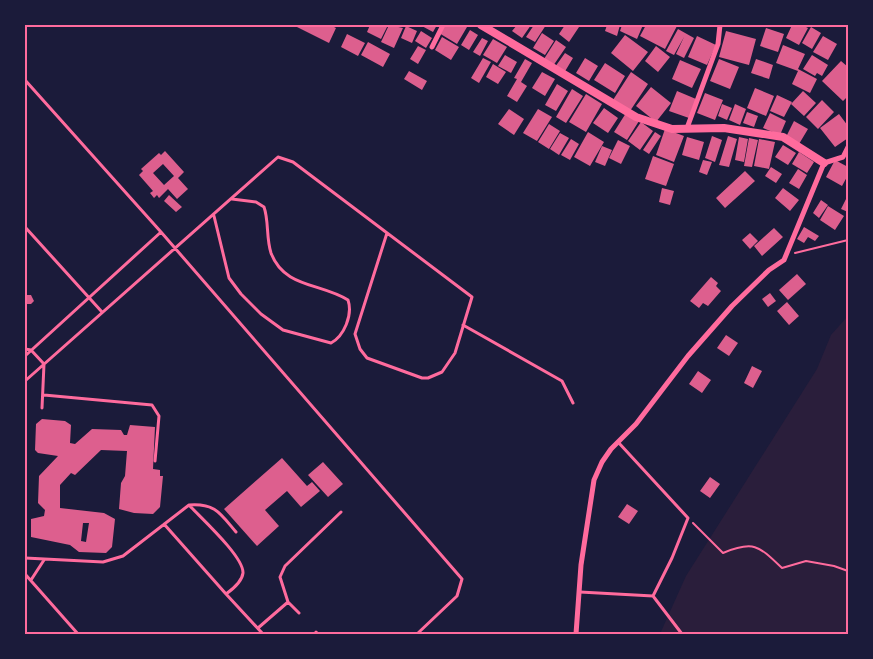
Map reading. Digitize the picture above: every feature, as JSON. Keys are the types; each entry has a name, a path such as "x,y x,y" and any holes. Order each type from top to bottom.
{"street":[{"path":"432,47 443,25"},
{"path":"481,25 636,117 672,129 724,128 783,137 824,163 846,158 848,147"},
{"path":"687,128 718,44 720,25"},
{"path":"576,634 579,592 594,480 602,462 636,424 688,356 732,306 769,270 784,260 824,163"}],"lane":[{"path":"25,80 161,232 462,579 457,596 417,634"},
{"path":"25,381 175,248 214,216 275,158 283,158 293,162 472,297 449,363 442,372 428,378 422,378 367,358 360,349 356,334 387,233"},
{"path":"214,216 229,278 260,314 283,330 331,343 338,339 349,317 348,300 301,283 279,268 271,253 264,207 256,202 232,199"},
{"path":"25,227 102,312"},
{"path":"25,356 161,232"},
{"path":"463,325 562,381 572,403"},
{"path":"25,350 31,350 44,364 42,408"},
{"path":"44,395 152,405 159,416 155,461"},
{"path":"618,442 688,518 672,558 653,596"},
{"path":"25,558 103,562 115,560 123,556 189,505 199,504 215,508 236,532"},
{"path":"189,505 240,560 243,575 240,582 226,594"},
{"path":"299,613 288,602 280,578 285,566 341,512"},
{"path":"164,524 263,634"},
{"path":"31,580 44,559"},
{"path":"25,574 78,634"},
{"path":"579,592 653,596 682,634"},
{"path":"258,628 288,602"}],"path":[{"path":"784,260 799,250 848,240"},
{"path":"688,518 723,553 743,544 763,550 782,568 806,561 834,566 848,571"}],"shaded area":[{"path":"848,316 848,634 660,634 686,576 817,369 831,335"}],"building":[{"path":"293,25 330,25 336,28 329,43"},
{"path":"370,25 388,25 381,39 367,32"},
{"path":"389,25 403,28 394,48 381,42"},
{"path":"420,25 437,25 433,32"},
{"path":"444,25 463,25 467,27 457,44 439,33"},
{"path":"517,25 531,25 522,38 512,31"},
{"path":"534,25 546,25 535,42 526,37"},
{"path":"565,25 579,27 569,42 559,34"},
{"path":"607,25 620,25 617,36 605,31"},
{"path":"622,25 643,25 637,39 620,31"},
{"path":"646,25 677,26 665,49 640,36"},
{"path":"792,25 802,25 808,28 799,45 786,38"},
{"path":"406,26 417,31 412,43 401,38"},
{"path":"811,27 821,33 812,49 802,43"},
{"path":"766,28 784,34 778,52 760,46"},
{"path":"678,29 694,38 684,58 676,54 684,37 674,55 666,51"},
{"path":"470,30 478,35 469,50 461,45"},
{"path":"421,31 432,38 426,48 415,41"},
{"path":"726,31 756,39 749,65 719,57"},
{"path":"542,33 554,41 545,55 533,48"},
{"path":"347,34 365,43 358,56 341,47"},
{"path":"625,35 648,52 633,71 611,53"},
{"path":"697,36 716,45 707,65 688,57"},
{"path":"823,36 837,44 828,60 813,52"},
{"path":"442,37 459,47 451,60 435,50"},
{"path":"482,38 488,41 480,56 473,52"},
{"path":"493,39 507,47 497,63 483,55"},
{"path":"556,40 566,47 553,66 544,59"},
{"path":"368,42 390,54 383,67 361,55"},
{"path":"783,45 805,54 798,69 817,79 810,93 792,84 798,71 776,63"},
{"path":"418,46 426,50 418,64 410,59"},
{"path":"656,46 670,57 658,72 645,61"},
{"path":"565,53 573,58 564,73 555,67"},
{"path":"505,55 517,62 511,73 498,66"},
{"path":"812,55 828,65 822,76 817,73 815,76 803,69"},
{"path":"483,58 491,62 479,83 471,78"},
{"path":"585,58 598,66 589,81 576,73"},
{"path":"525,59 532,63 521,82 527,86 517,102 507,96 517,79 514,78"},
{"path":"719,59 739,67 730,89 710,81"},
{"path":"756,59 773,65 769,79 751,73"},
{"path":"680,60 701,69 692,88 672,79"},
{"path":"841,61 848,67 848,96 843,101 822,81"},
{"path":"605,63 625,76 615,93 594,80"},
{"path":"493,64 506,72 498,84 486,77"},
{"path":"409,71 427,81 422,90 404,79"},
{"path":"542,72 555,79 545,96 532,88"},
{"path":"631,72 648,84 630,111 613,100"},
{"path":"557,84 568,91 556,111 545,105"},
{"path":"651,87 671,103 656,122 636,106"},
{"path":"755,88 774,96 766,116 747,108"},
{"path":"572,89 583,96 566,123 556,117"},
{"path":"677,91 696,99 689,118 669,111"},
{"path":"803,91 816,103 804,116 791,104"},
{"path":"705,93 723,100 715,120 697,113"},
{"path":"586,94 602,104 586,132 569,122"},
{"path":"777,95 792,102 784,117 770,111"},
{"path":"822,100 834,112 818,129 806,117"},
{"path":"722,104 732,108 727,120 718,116"},
{"path":"735,104 746,109 740,125 729,120"},
{"path":"604,108 618,118 608,133 593,123"},
{"path":"509,109 524,119 514,135 498,124"},
{"path":"538,109 552,117 537,141 523,133"},
{"path":"747,112 758,116 754,127 743,123"},
{"path":"626,113 639,121 627,140 614,132"},
{"path":"770,113 786,121 780,135 763,128"},
{"path":"839,114 848,126 848,138 835,147 820,128"},
{"path":"794,121 808,129 799,144 786,137"},
{"path":"641,122 653,131 640,150 628,141"},
{"path":"549,124 560,131 549,149 538,142"},
{"path":"665,129 684,136 674,162 656,155"},
{"path":"588,132 604,142 590,166 574,157"},
{"path":"655,132 661,136 649,154 643,150"},
{"path":"560,133 569,138 559,155 550,149"},
{"path":"712,136 722,140 715,162 705,158"},
{"path":"728,136 737,139 729,167 719,165"},
{"path":"687,137 704,142 699,160 682,155"},
{"path":"739,137 748,139 744,162 735,160"},
{"path":"749,138 758,140 752,167 744,166"},
{"path":"571,139 579,144 570,160 561,155"},
{"path":"759,139 775,142 769,169 754,166"},
{"path":"618,140 630,146 621,164 609,158"},
{"path":"783,145 796,153 788,165 775,157"},
{"path":"602,146 612,150 605,166 595,162"},
{"path":"165,151 184,172 178,178 188,189 177,199 168,189 159,198 157,195 154,198 150,193 153,191 139,175 143,171 141,169 159,153 161,155","holes":["163,164 174,176 164,185 153,173"]},
{"path":"799,152 814,162 807,173 792,164"},
{"path":"653,156 674,164 666,186 645,179"},
{"path":"703,160 712,162 707,175 699,172"},
{"path":"835,160 848,167 848,175 842,186 826,177"},
{"path":"771,167 782,174 776,183 765,176"},
{"path":"798,169 807,175 799,189 789,183"},
{"path":"745,171 755,181 725,208 716,198"},
{"path":"662,188 674,191 670,205 659,202"},
{"path":"783,188 799,200 790,211 775,198"},
{"path":"169,195 182,207 176,212 164,201"},
{"path":"848,195 848,212 841,209"},
{"path":"821,200 828,205 819,218 813,213"},
{"path":"828,206 844,216 835,230 820,220"},
{"path":"804,227 819,236 815,241 808,237 804,243 797,239"},
{"path":"774,228 783,237 762,256 754,246"},
{"path":"750,233 758,241 750,249 742,240"},
{"path":"797,274 806,284 788,300 779,290"},
{"path":"711,277 718,283 716,286 721,291 708,306 703,303 699,308 690,301"},
{"path":"770,293 776,301 768,307 762,299"},
{"path":"25,295 31,295 34,301 31,304 25,304"},
{"path":"787,302 799,316 789,325 777,311"},
{"path":"726,335 738,343 729,356 717,348"},
{"path":"752,366 762,371 753,388 744,383"},
{"path":"698,371 711,380 702,393 689,384"},
{"path":"42,419 65,421 71,425 70,443 75,444 92,429 121,430 124,435 127,435 130,425 155,427 153,469 160,470 160,476 163,476 160,507 153,514 134,513 119,509 121,483 125,476 127,451 101,450 75,475 71,473 60,485 60,508 104,513 115,519 112,547 106,553 79,552 70,545 31,537 31,519 44,516 45,510 38,503 39,476 58,456 38,453 35,450 36,424","holes":["83,523 89,523 86,542 81,541"]},
{"path":"282,458 307,486 312,482 320,491 301,507 287,491 265,510 279,526 257,546 224,509"},
{"path":"323,462 343,484 328,497 308,475"},
{"path":"710,477 720,484 710,498 700,491"},
{"path":"627,504 638,511 629,524 618,517"}]}
